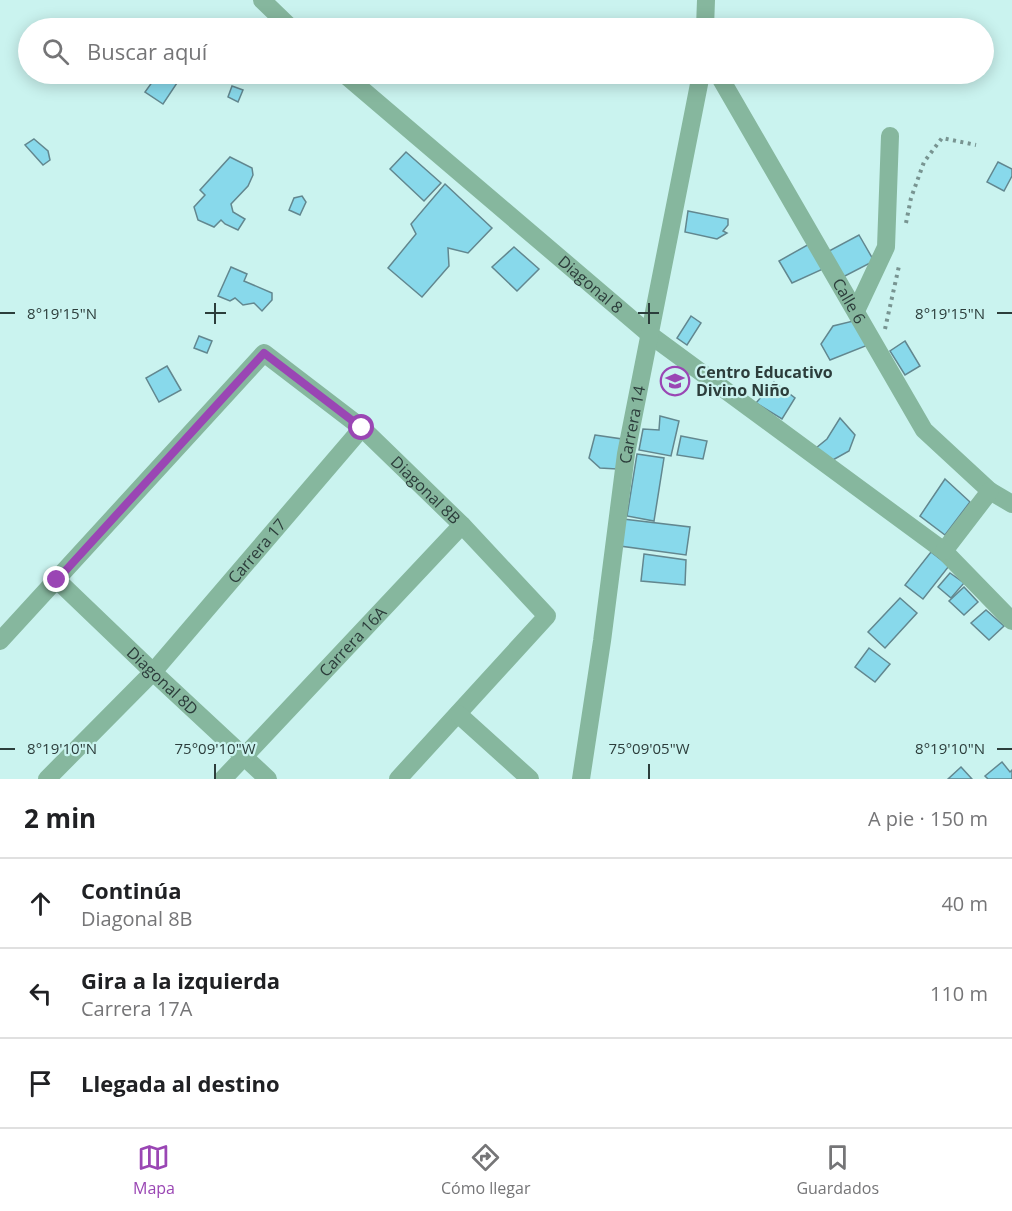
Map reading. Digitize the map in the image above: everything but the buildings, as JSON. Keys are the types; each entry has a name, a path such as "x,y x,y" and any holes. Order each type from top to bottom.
{"street":[{"path":"262,0 281,18"},
{"path":"705,0 705,18"},
{"name":"Diagonal 8","path":"356,84 650,334 944,551 1012,621"},
{"name":"Carrera 14","path":"581,779 602,641 626,454 699,84"},
{"name":"Calle 6","path":"724,84 924,430 990,491 1012,504"},
{"path":"856,311 886,247 890,136"},
{"name":"Diagonal 8B","path":"57,580 264,353 362,428 462,525 547,616 458,714"},
{"name":"Carrera 17","path":"47,779 153,672 362,428"},
{"path":"944,551 990,491"},
{"name":"Carrera 16A","path":"223,779 462,525"},
{"path":"0,641 57,580"},
{"name":"Diagonal 8D","path":"57,580 268,779"},
{"path":"398,779 458,714 530,779"}],"path":[{"path":"905,231 911,198 924,162 942,138 976,145"},
{"path":"880,353 899,263"}],"place":[{"name":"Centro Educativo Divino Niño","path":"675,381"}],"route":[{"path":"57,580 264,353 362,428"}]}
